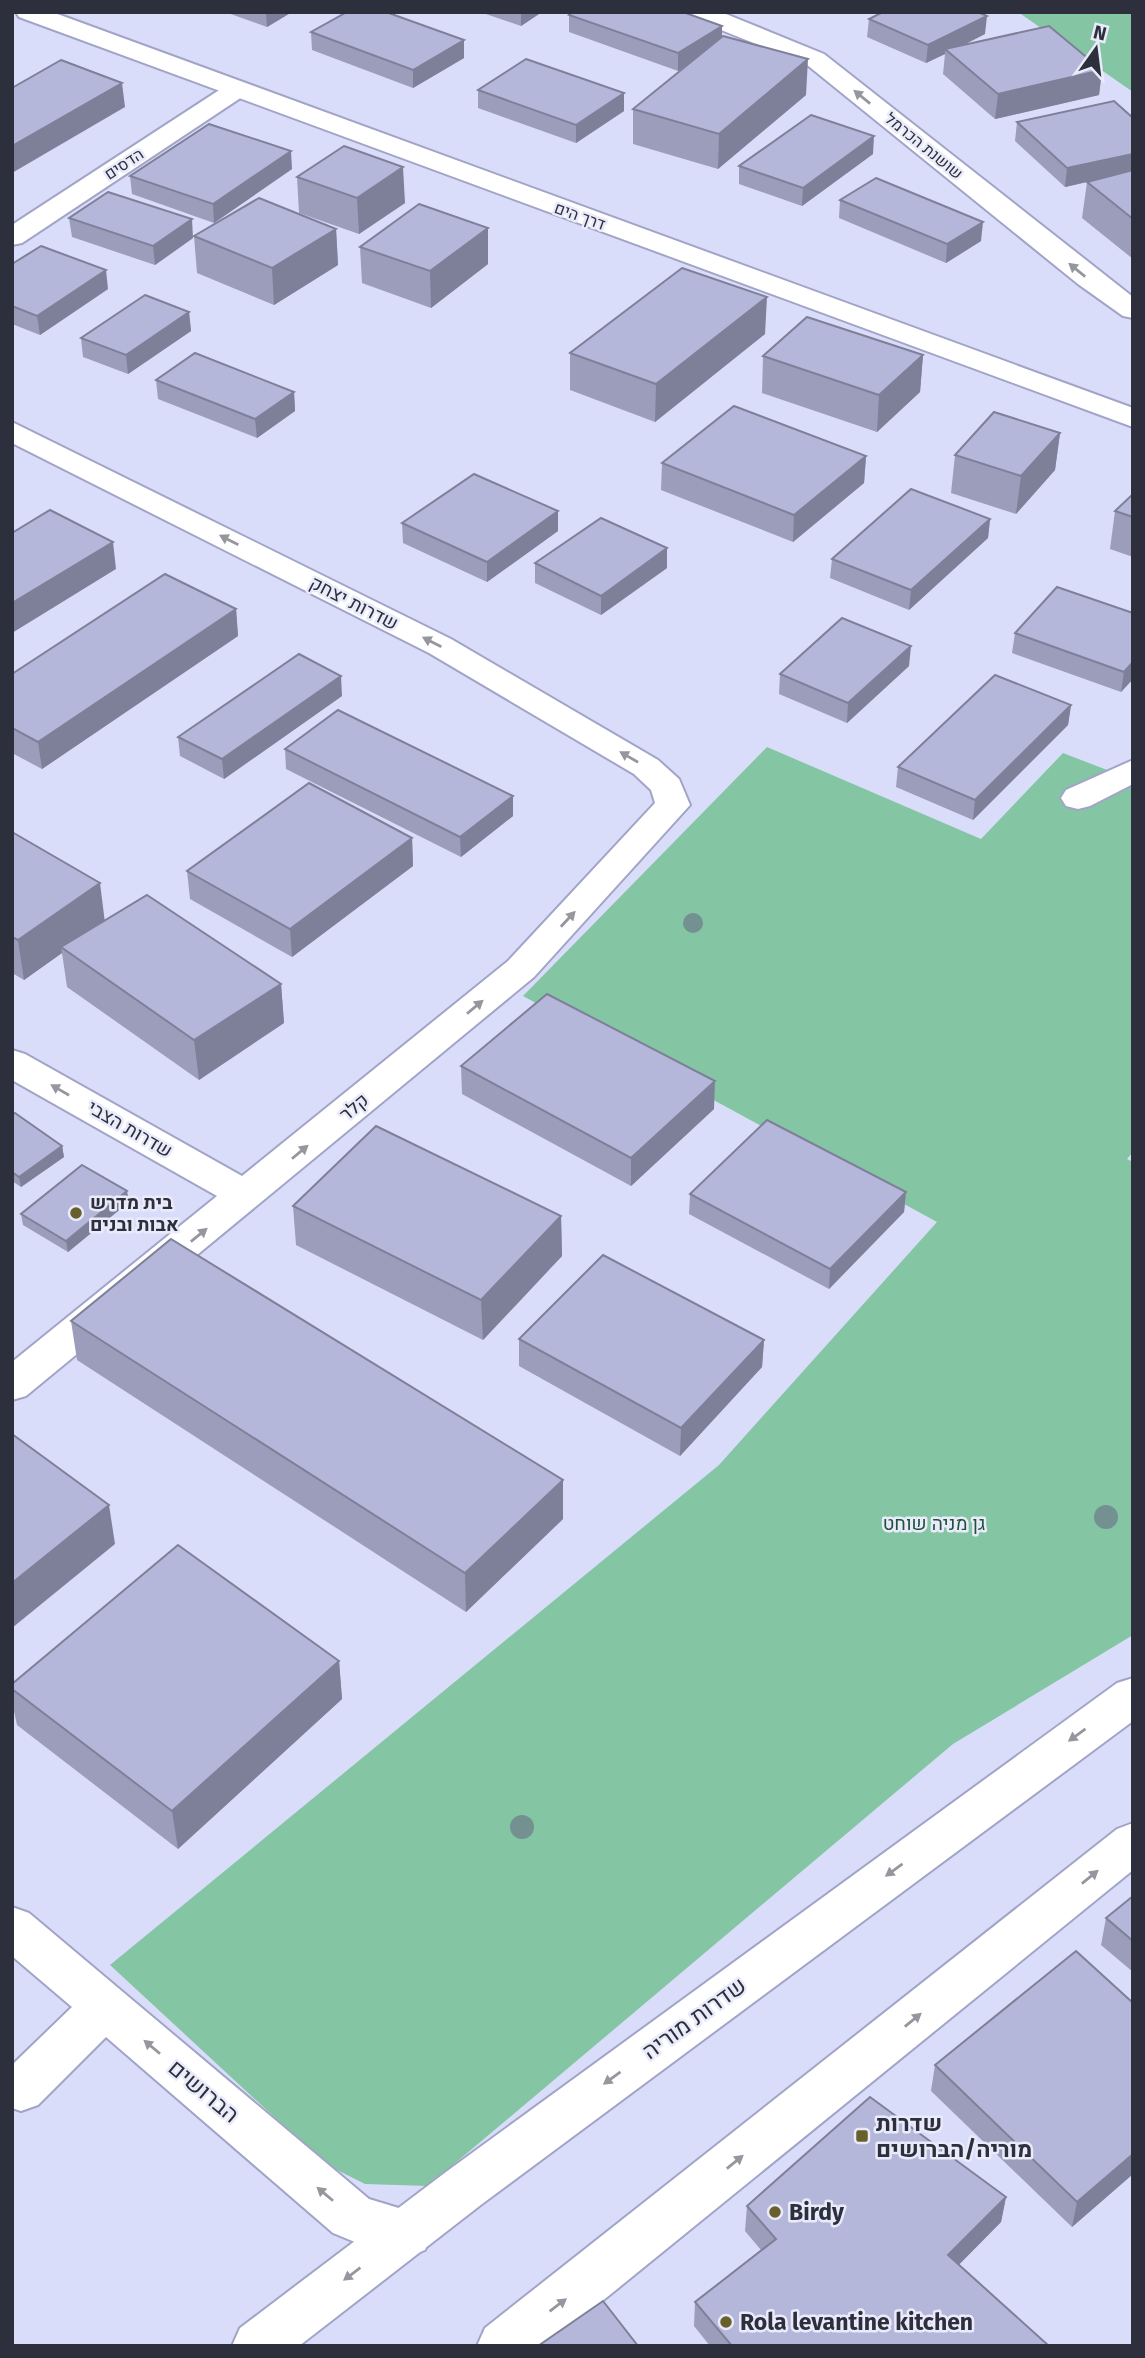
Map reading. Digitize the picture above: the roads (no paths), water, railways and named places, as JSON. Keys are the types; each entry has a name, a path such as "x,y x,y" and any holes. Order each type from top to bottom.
{"street":[{"name":"דרך הים","path":"28,12 1133,418"},
{"name":"שושנת הכרמל","path":"698,12 815,59 1088,278 1133,310"},
{"name":"הדסים","path":"12,237 236,90"},
{"name":"שדרות יצחק","path":"12,431 440,646 646,767 667,786 673,805"},
{"path":"1078,798 1133,770"},
{"name":"קלר","path":"12,1385 522,969 673,805"},
{"name":"שדרות הצבי","path":"12,1063 247,1196"},
{"name":"שדרות מוריה","path":"258,2346 1133,1696"},
{"path":"503,2346 572,2294 1133,1843"},
{"name":"הברושים","path":"12,1927 351,2216 375,2228 407,2233"},
{"path":"21,2089 104,2007"}],"place":[{"name":"בית מדרש אבות ובנים","path":"76,1213"},
{"name":"שדרות מוריה/הברושים","path":"862,2136"},
{"name":"Birdy","path":"775,2212"},
{"name":"Rola levantine kitchen","path":"726,2322"}],"park label":[{"name":"גן מניה שוחט","path":"934,1523"}]}
